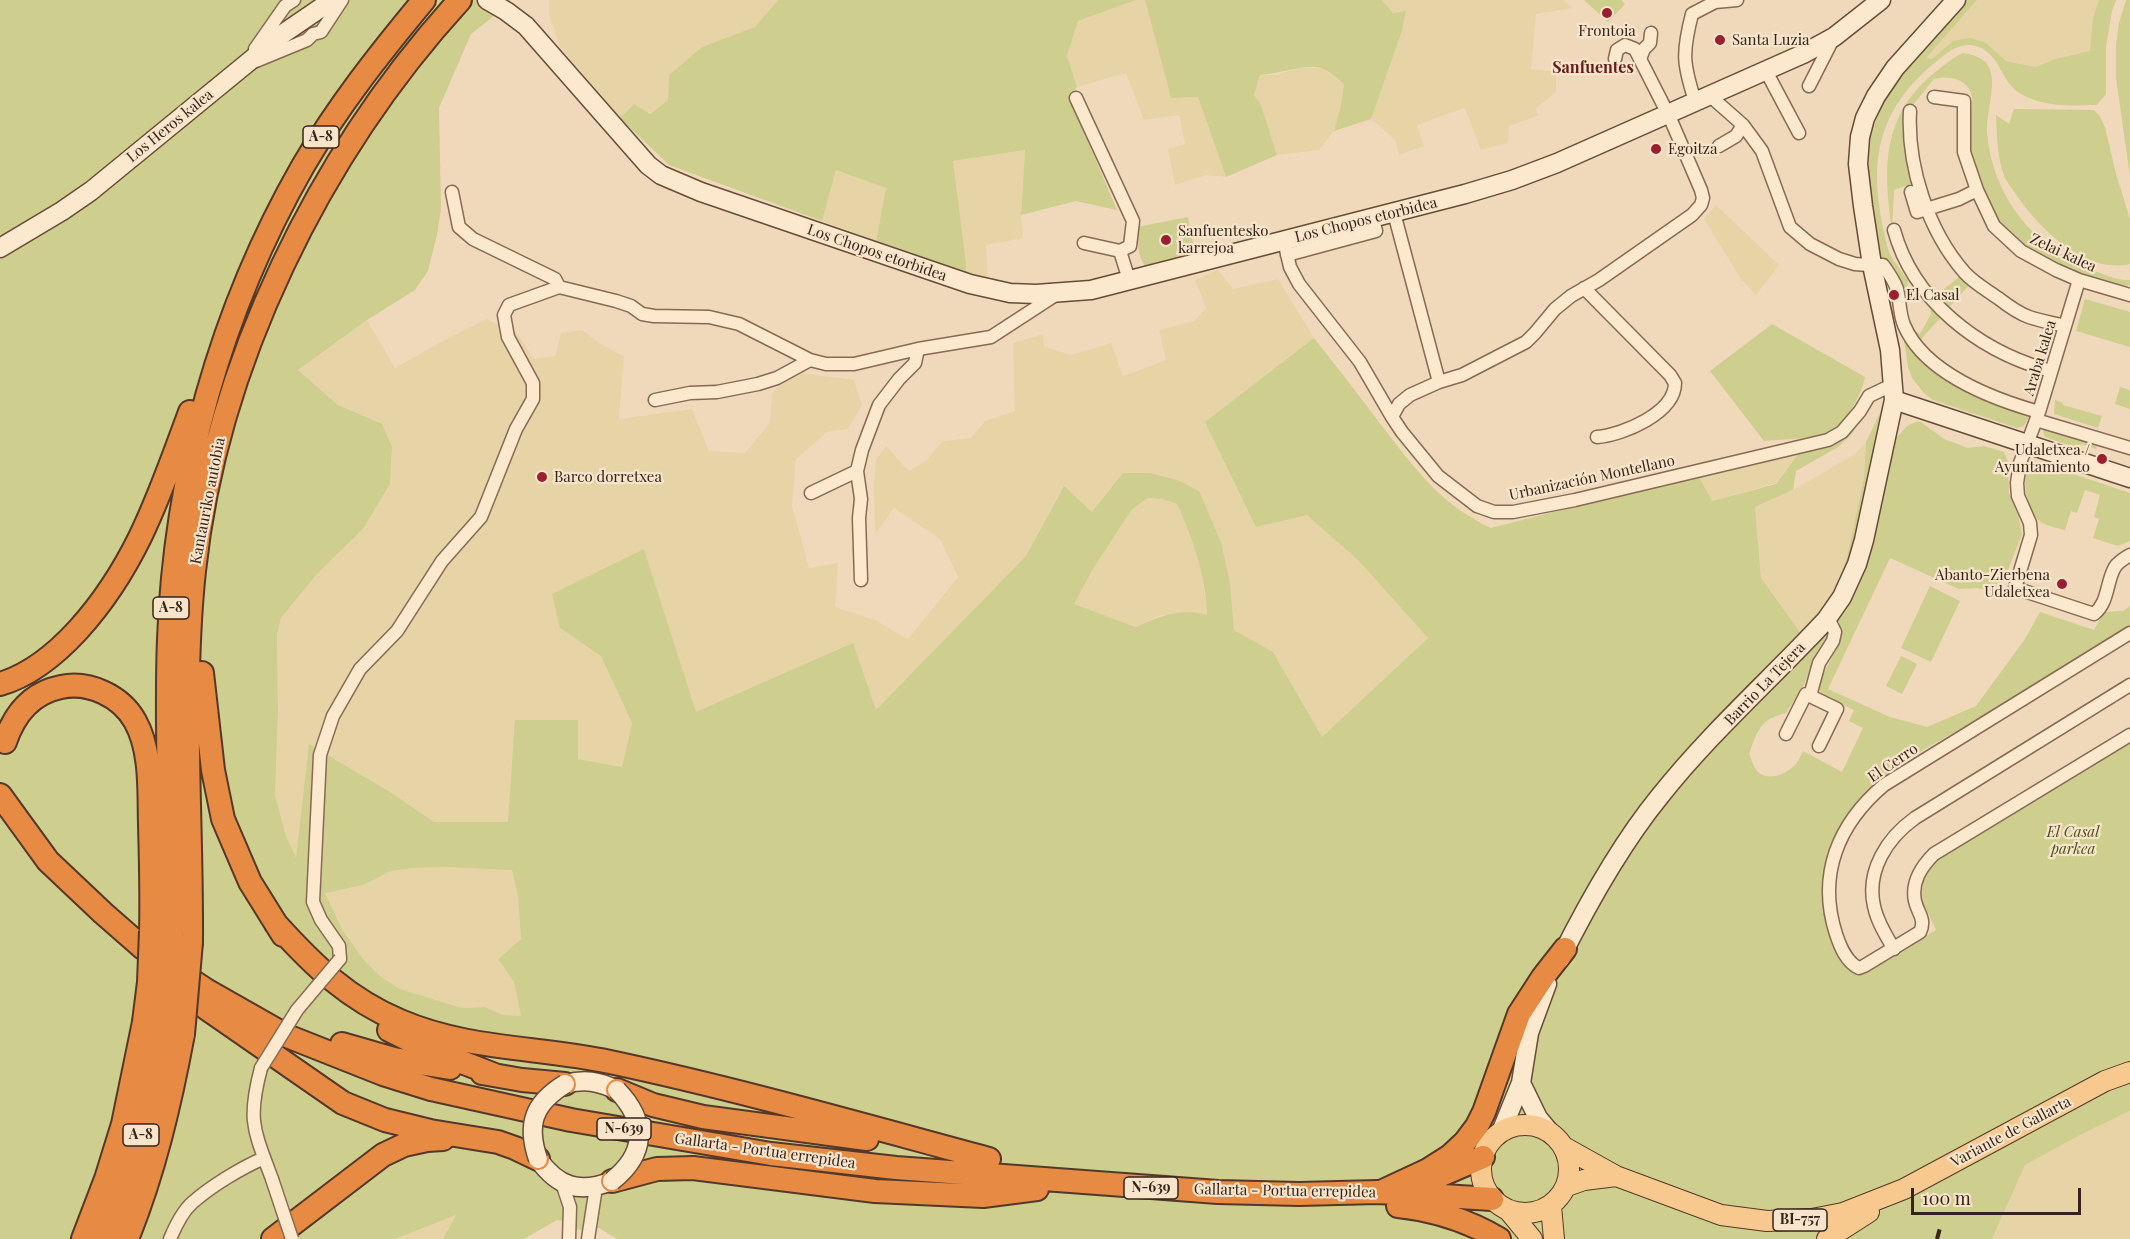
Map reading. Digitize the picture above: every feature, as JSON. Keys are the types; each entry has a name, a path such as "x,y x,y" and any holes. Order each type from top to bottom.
{"highway":[{"name":"Kantauriko autobia","path":"127,1239 161,1140 168,697 172,590 185,491 198,433 219,357 243,290 286,197 326,130 378,55 424,0"},
{"name":"Kantauriko autobia","path":"164,939 194,572 211,471 225,418 256,327 310,210 366,119 400,72 460,0"},
{"path":"0,684 18,679 63,646 92,615 118,579 135,550 157,501 226,317 243,290"},
{"path":"211,471 200,628 203,695 213,770 223,819 250,882 304,965 333,993 377,1024 423,1047 495,1075"},
{"path":"3,749 11,726 23,708 39,695 50,690 77,685 106,693 124,707 136,723 146,755 150,818 164,939 177,984 206,1008 343,1103 385,1120 430,1131 480,1139 515,1148 537,1159"},
{"path":"0,706 7,727 3,749"},
{"name":"Gallarta - Portua errepidea","path":"0,795 48,861 103,913 164,939 206,990 287,1036 382,1074 431,1089 570,1120 771,1154 896,1168 1218,1192 1299,1194 1387,1189 1442,1177 1483,1157"},
{"path":"276,924 309,961 354,997 400,1021 438,1035 487,1045 607,1061 753,1095 1083,1183"},
{"path":"164,939 272,1016 321,1038 394,1059 522,1080 565,1084"},
{"path":"1387,1189 1428,1170 1450,1156 1477,1126 1490,1098 1519,1014 1565,949"},
{"name":"Kantauriko autobia","path":"105,1239 127,1181 141,1135 164,1028"},
{"path":"83,1239 106,1179 123,1124 164,1028"},
{"path":"617,1090 653,1105 703,1117 865,1139 988,1159"},
{"path":"273,1239 383,1155 404,1145 427,1140 480,1139"},
{"path":"604,1184 657,1169 693,1168 875,1191 983,1196 1083,1183"},
{"name":"Gallarta - Portua errepidea","path":"1387,1189 1501,1205"},
{"path":"1299,1194 1426,1209 1453,1216 1499,1239"}],"main road":[{"name":"Variante de Gallarta","path":"1564,1146 1616,1176 1721,1215 1767,1221 1812,1219 1843,1213 1904,1189 2105,1081 2130,1072"},
{"path":"1501,1205 1531,1214 1551,1206 1567,1186 1570,1166 1564,1146 1548,1131 1536,1126 1512,1127 1493,1139 1483,1157 1482,1179 1501,1205 1532,1239"},
{"name":"Variante de Gallarta","path":"1567,1186 1584,1180 1616,1176"},
{"path":"1827,1239 1904,1189"},
{"path":"1551,1206 1554,1239"}],"street":[{"path":"242,67 285,6 294,0"},
{"path":"313,34 321,32 342,0"},
{"name":"Los Chopos etorbidea","path":"487,0 526,26 632,149 661,175 701,192 970,284 1010,293 1058,294 1091,290 1286,248 1373,218 1512,180 1557,163 1803,54 1834,37 1881,0"},
{"path":"1737,0 1715,2 1692,14 1684,62 1688,84 1702,98 1743,125 1762,151 1790,226 1810,244 1839,259 1855,264 1883,265 1897,287 1903,322 1909,336 1929,358 1964,383 2037,416 2130,448"},
{"name":"Barrio La Tejera","path":"1501,1132 1521,1083 1526,1045 1533,1018 1547,984 1629,839 1666,788 1826,620 1842,597 1857,564 1886,442 1894,392 1890,350 1872,265 1863,206 1858,164 1860,137 1868,111 1895,68 1956,0"},
{"path":"279,14 280,24 292,37 307,40 313,34 328,2"},
{"name":"Los Heros kalea","path":"0,248 91,191 242,67 292,37 328,2"},
{"path":"1640,59 1644,49 1650,43 1651,33"},
{"path":"1809,86 1834,37"},
{"path":"1392,417 1399,404 1410,395 1462,375 1526,342 1555,309 1683,221 1701,205 1703,198 1694,173 1668,114 1635,49 1625,45 1617,50 1615,59"},
{"path":"1766,71 1799,133"},
{"name":"Zelai kalea","path":"1934,97 1964,101 1964,152 1977,190 1994,226 2009,241 2037,260 2079,280 2130,295"},
{"path":"1076,98 1133,221 1130,246 1120,251 1084,243"},
{"path":"1910,111 1909,130 1912,153 1928,208 1940,238 1966,274 2007,305 2030,317 2065,326"},
{"path":"1719,146 1736,136 1743,125"},
{"path":"1911,192 1917,212 1959,199 1977,190"},
{"path":"452,192 459,227 479,243 555,279 559,287"},
{"path":"1394,213 1439,382"},
{"name":"Araba kalea","path":"1894,230 1904,260 1942,312 1982,341 2044,369"},
{"name":"Urbanización Montellano","path":"1286,248 1290,267 1299,284 1360,362 1402,432 1438,476 1456,492 1477,506 1494,512 1513,512 1575,500 1828,440 1842,432 1860,411 1869,396 1894,392"},
{"path":"1120,251 1129,280"},
{"name":"Araba kalea","path":"2028,444 2079,280"},
{"path":"292,1239 257,1142 252,1122 253,1097 261,1068 297,1010 340,959 339,946 321,920 314,902 320,755 333,716 360,669 397,631 442,561 481,517 516,429 533,399 533,383 508,337 504,315 509,305 559,287 616,301 631,306 642,314 709,317 728,321 739,324 810,360 826,364 854,364 918,349 991,337 1058,294"},
{"path":"1584,288 1670,375 1675,383 1672,397 1649,418 1625,430 1597,436"},
{"path":"861,580 858,518 861,499 857,471 862,450 879,405 915,363 918,349"},
{"path":"655,400 758,384 777,378 810,360"},
{"path":"1894,392 1930,411 2130,478"},
{"path":"1886,442 1904,421 1930,411"},
{"path":"2028,444 2020,463 2017,483 2018,496 2030,523 2031,535 2015,588 2094,614 2100,610 2116,565 2130,555"},
{"path":"811,493 857,471"},
{"path":"1810,696 1819,663 1833,641 1835,632 1826,620"},
{"name":"El Cerro","path":"2130,633 1884,785 1857,811 1845,829 1832,866 1828,892 1831,916 1839,942 1850,963 1855,966 1864,966 1920,932 1924,920 1915,901 1916,881 1924,864 1934,854 2130,735"},
{"path":"1894,949 1880,923 1874,906 1873,894 1878,862 1891,838 1915,818 2130,685"},
{"path":"1786,734 1806,694 1837,709 1819,746"},
{"path":"583,1080 601,1082 617,1090 630,1103 637,1119 639,1137 635,1155 626,1170 604,1184 578,1188 562,1183 548,1173 537,1159 532,1142 532,1124 538,1107 550,1093 565,1084 583,1080"},
{"path":"1521,1083 1538,1118 1548,1131"},
{"path":"171,1239 191,1203 243,1168 264,1158"},
{"path":"562,1183 570,1207 569,1239"},
{"path":"588,1239 604,1184"}],"shaded area":[{"path":"549,0 778,0 755,27 702,47 669,75 668,100 649,114 634,104 620,118 560,47 549,14"},
{"path":"1136,0 1145,0 1171,98 1198,97 1226,177 1206,175 1175,185 1168,149 1185,144 1179,115 1144,120 1126,73 1077,87 1067,56 1078,21"},
{"path":"1382,0 1564,0 1572,8 1536,14 1531,69 1556,72 1556,92 1536,108 1538,116 1509,126 1508,143 1481,150 1465,108 1417,125 1424,146 1399,155 1395,140 1371,119 1402,31 1406,12 1393,13"},
{"path":"1977,0 2099,0 2090,51 2055,59 2035,67 2006,61 1986,43 1953,41 1932,59 1925,58"},
{"path":"1297,68 1322,68 1344,84 1341,105 1334,131 1319,150 1277,155 1261,105 1254,95 1260,75 1276,75"},
{"path":"1025,150 1021,215 1023,238 986,245 988,278 966,272 953,161"},
{"path":"836,170 886,188 876,241 822,221"},
{"path":"1716,205 1779,265 1756,295 1741,279 1704,219"},
{"path":"1218,270 1233,289 1278,279 1314,338 1205,423 1358,560 1428,638 1322,737 1273,652 1234,630 1230,583 1199,491 1180,481 1092,513 1063,487 1026,556 876,711 853,644 696,713 644,549 560,628 601,655 632,723 622,767 578,759 508,822 434,822 395,795 309,745 296,860 286,836 275,795 278,712 277,636 281,618 317,574 363,529 390,484 392,448 381,424 338,405 298,370 367,320 395,368 487,319 517,333 534,359 555,356 561,333 582,330 599,343 624,356 619,419 692,409 709,451 745,453 770,423 772,394 785,378 801,373 854,380 862,405 848,429 827,432 796,459 792,506 809,568 838,563 835,607 875,620 908,639 958,577 940,539 894,508 875,534 876,460 886,446 909,471 926,461 943,441 971,438 985,421 1015,411 1013,343 1043,334 1044,346 1071,355 1111,343 1123,376 1166,360 1159,330 1195,321 1206,308 1195,280"},
{"path":"1866,442 1864,478 1847,557 1838,583 1824,605 1800,632 1761,578 1755,507 1793,490 1855,454"},
{"path":"1799,453 1776,483 1712,501 1698,475"},
{"path":"1148,498 1162,499 1177,504 1200,563 1208,615 1161,615 1136,627 1074,604 1093,569 1132,508"},
{"path":"445,867 512,869 518,896 521,939 498,959 514,982 522,1017 503,1015 485,1007 462,1008 399,989 381,977 363,959 342,929 325,892 363,885 391,871"},
{"path":"2130,1111 2130,1239 1992,1239 2025,1165"},
{"path":"457,1214 443,1239 395,1239"}],"green space":[{"name":"El Casal parkea","path":"0,0 510,0 507,6 471,34 439,108 441,209 428,271 415,290 367,320 298,370 338,405 382,424 392,447 390,484 363,529 317,574 281,618 277,635 278,712 275,795 286,836 296,858 309,744 395,795 434,822 508,822 515,720 578,720 578,759 622,767 632,723 601,656 560,628 552,594 644,549 696,712 853,643 876,710 1026,556 1064,486 1092,512 1123,473 1150,473 1180,481 1199,491 1221,542 1230,583 1234,630 1273,652 1322,737 1428,638 1358,560 1307,515 1256,527 1205,422 1314,338 1428,482 1456,508 1491,528 1698,475 1712,501 1776,484 1799,453 1863,415 1869,407 1851,435 1838,447 1796,471 1793,490 1755,507 1761,578 1800,632 1824,605 1838,583 1847,557 1864,478 1866,442 1883,407 1897,437 1907,426 1921,422 1944,439 1968,448 1984,446 2004,452 2008,462 2009,493 2018,515 2022,534 1999,593 1977,588 1959,589 1890,558 1828,689 1890,717 1927,727 1976,706 2025,639 2040,612 2094,630 2104,612 2123,611 2130,606 2130,628 1929,746 1885,776 1865,793 1849,813 1836,837 1827,865 1825,901 1832,937 1847,969 1864,972 1936,930 1920,892 1924,876 1940,856 2130,743 2130,1111 2025,1165 1992,1239 617,1239 599,1228 583,1225 582,1230 576,1229 576,1224 557,1220 524,1239 443,1239 456,1215 395,1239 0,1239","holes":["1148,498 1162,499 1177,504 1198,558 1207,615 1189,612 1171,614 1136,627 1074,604 1093,569 1132,509","1839,621 1840,640 1822,677 1820,691 1824,696 1854,710 1849,721 1863,728 1842,772 1803,751 1796,764 1789,770 1780,775 1765,776 1757,770 1749,754 1755,738 1765,722 1786,713 1803,687 1813,663 1829,640 1831,635 1828,631","413,868 512,870 518,896 521,939 498,959 514,982 521,1016 503,1015 485,1007 462,1008 400,989 381,977 363,959 342,929 325,893 363,885 391,871"]},
{"path":"778,0 1136,0 1078,21 1067,56 1077,87 1069,97 1117,210 1076,201 1021,215 1025,150 953,161 966,272 876,241 886,188 836,170 822,221 669,165 620,118 634,104 650,114 668,100 669,75 702,47 755,27"},
{"path":"1145,0 1382,0 1393,13 1406,11 1402,31 1371,119 1334,131 1344,84 1324,69 1307,67 1260,75 1254,95 1261,105 1277,155 1226,177 1198,97 1171,98"},
{"name":"Frontoia","path":"1584,0 1621,0 1625,4 1608,22"},
{"path":"1966,0 1977,0 1926,58 1932,59 1953,41 1970,38 1986,43 2006,61 2035,67 2055,59 2090,51 2093,18 2099,0 2116,0 2106,47 2106,94 2097,105 2078,106 2058,105 2030,98 2014,89 1988,53 1971,45 1960,46 1950,51 1911,85 1896,106 1885,128 1879,150 1877,174 1878,198 1889,252 1908,281 1904,307 1899,283 1881,259 1870,186 1869,140 1882,105 1894,83"},
{"path":"2126,0 2130,0 2130,176 2116,78 2116,45 2119,23"},
{"path":"1963,53 1981,59 1987,64 1991,73 1992,87 1987,133 1991,156 1997,178 2019,216 2050,247 2069,259 2110,277 2130,280 2130,285 2117,285 2103,281 2050,260 2032,251 2009,233 1984,194 1971,159 1968,145 1968,112 1971,112 1971,93 1965,84 1956,79 1945,77 1934,79 1909,110 1914,183 1894,190 1892,229 1887,185 1890,145 1895,126 1916,90 1940,68"},
{"path":"2014,109 2094,110 2099,115 2105,127 2130,219 2130,264 2113,266 2080,255 2050,233 2025,206 2005,178 1998,147 1996,115 2009,124"},
{"name":"Sanfuentesko karrejoa","path":"1188,217 1195,253 1188,255 1186,259 1148,268 1140,254 1137,227"},
{"path":"1963,274 1971,283 1946,311 1934,297"},
{"path":"2085,299 2130,312 2130,347 2076,331"},
{"path":"1930,304 1942,316 1914,347 1992,402 2029,416 2024,426 2017,428 1933,400 1912,378 1904,340 1912,329 1920,334 1931,314"},
{"path":"1772,324 1865,377 1852,408 1836,427 1806,438 1764,441 1710,371"},
{"path":"2120,387 2130,390 2130,409 2115,404"},
{"path":"2055,400 2063,405 2102,416 2098,428 2054,414"},
{"path":"2045,426 2098,443 2096,449 2082,444 2077,448 2045,437 2043,431"},
{"path":"2035,461 2130,493 2130,541 2118,546 2093,538 2099,519 2094,517 2100,495 2085,490 2077,513 2071,511 2065,530 2041,522 2028,501 2025,482 2026,473"},
{"path":"1930,586 1960,601 1931,662 1901,648"},
{"path":"1901,656 1917,664 1902,694 1886,686"}],"railway":[{"path":"1937,1239 1940,1228"}],"place":[{"name":"Frontoia","path":"1607,13"},
{"name":"Santa Luzia","path":"1720,40"},
{"name":"Egoitza","path":"1656,149"},
{"name":"Sanfuentesko karrejoa","path":"1166,240"},
{"name":"El Casal","path":"1894,295"},
{"name":"Udaletxea / Ayuntamiento","path":"2102,459"},
{"name":"Barco dorretxea","path":"542,477"},
{"name":"Abanto-Zierbena Udaletxea","path":"2062,584"}],"district":[{"name":"Sanfuentes","path":"1593,68"}]}
